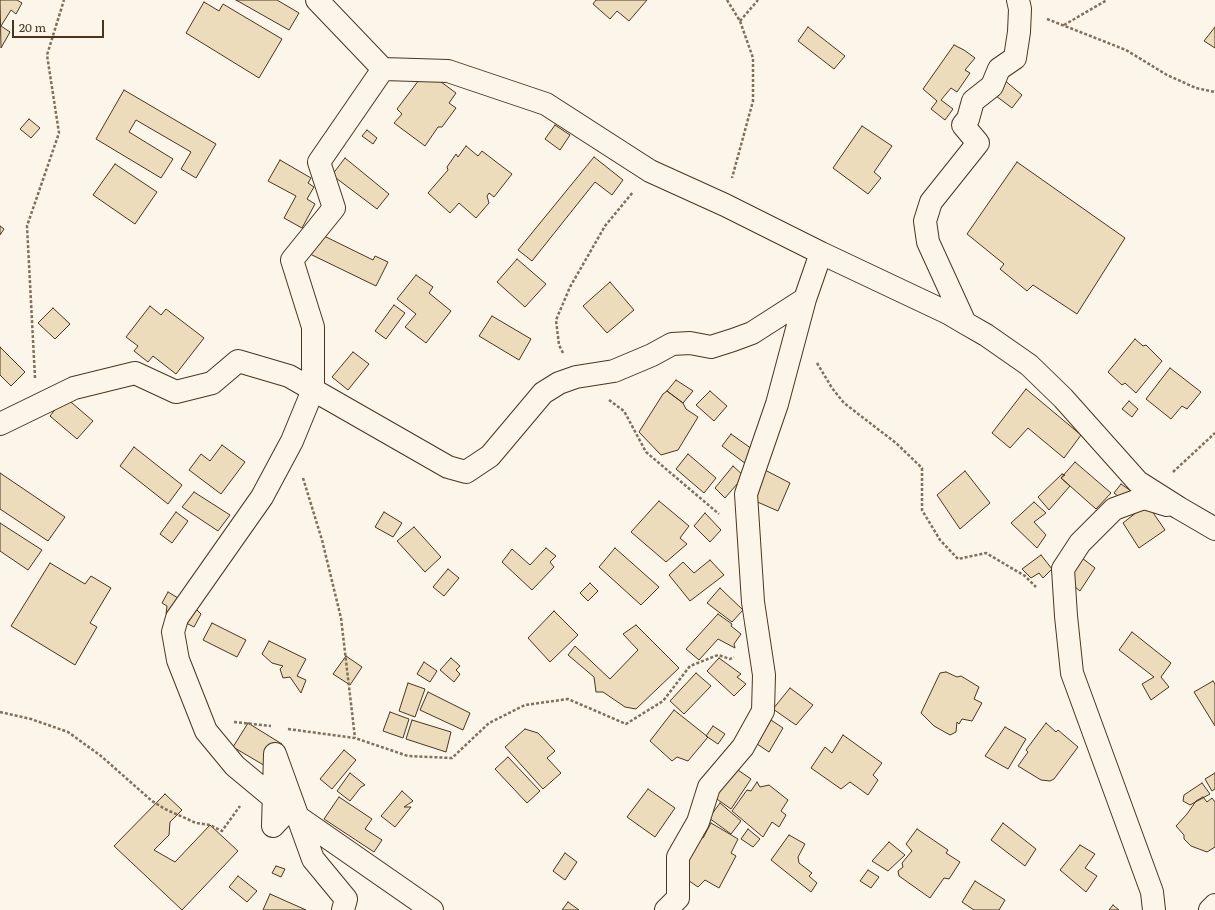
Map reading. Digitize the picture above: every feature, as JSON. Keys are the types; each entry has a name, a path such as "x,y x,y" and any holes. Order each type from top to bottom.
{"street":[{"path":"316,0 383,69 448,71 546,104 650,171 725,205 821,253 948,313 986,335 1029,365 1063,398 1138,482 1215,529"},
{"path":"965,323 928,242 925,222 931,202 978,142 963,125 968,118 973,101 989,90 999,69 1014,58 1019,32 1019,5"},
{"path":"383,69 319,162 334,208 292,260 314,327 313,390 292,441 262,497 177,618 173,632 178,660 206,731 235,766 288,810 432,910"},
{"path":"666,910 678,898 678,857 698,822 709,787 743,747 763,710 764,675 754,602 748,540 746,494 777,404 805,299 821,253"},
{"path":"0,424 74,388 135,373 176,392 212,383 238,361 289,376 448,467 466,472 490,456 543,393 559,383 576,377 614,371 652,355 672,344 690,343 711,347 733,340 752,332 805,299"},
{"path":"1154,910 1152,892 1072,674 1063,569 1080,543 1114,509 1144,498 1179,508"},
{"path":"288,810 273,826 275,754 313,859 346,899 343,910"},
{"path":"1210,910 1215,904"}],"path":[{"path":"36,406 33,319 27,226 59,133 47,55 64,0"},
{"path":"725,205 753,101 753,58 740,21 727,0"},
{"path":"740,21 758,0"},
{"path":"1063,26 1107,0"},
{"path":"1019,5 1063,26 1126,50 1167,75 1196,88 1215,92"},
{"path":"650,171 605,226 570,287 556,320 559,345 576,377 624,411 646,452 748,540"},
{"path":"796,331 832,388 844,403 896,443 922,468 922,510 940,540 958,559 986,552 1025,576 1066,616"},
{"path":"1152,491 1215,433"},
{"path":"292,441 322,540 341,618 355,738"},
{"path":"286,728 355,738 408,756 452,758 489,723 525,705 568,699 626,724 662,701 690,666 718,655 730,659 760,646"},
{"path":"0,712 31,719 68,732 101,756 152,801 165,809 196,823 210,825 222,831 240,805"},
{"path":"201,719 278,727"}],"building":[{"path":"0,0 17,0 22,3 16,14 11,10 1,26 10,32 1,48"},
{"path":"236,0 277,0 299,13 289,30"},
{"path":"596,0 647,0 629,21 617,11 610,19 593,4"},
{"path":"204,2 219,11 223,4 282,39 259,78 186,33"},
{"path":"808,27 845,56 834,69 798,41"},
{"path":"1215,27 1215,48 1204,41"},
{"path":"954,45 975,58 965,70 970,73 957,92 951,88 941,100 953,109 945,120 931,109 937,101 923,89"},
{"path":"422,76 433,76 456,93 449,103 456,108 442,127 438,127 425,146 394,123 402,114 397,109"},
{"path":"1003,79 1022,95 1012,108 992,93"},
{"path":"124,90 216,144 196,178 181,169 191,152 136,120 129,132 173,159 161,178 96,139"},
{"path":"29,119 40,128 31,138 20,129"},
{"path":"555,125 570,135 560,150 545,139"},
{"path":"862,126 892,146 874,172 881,178 868,194 833,168"},
{"path":"367,130 377,138 373,144 362,136"},
{"path":"466,146 478,156 482,151 512,174 494,197 489,193 487,196 489,203 476,218 459,203 450,213 428,193 448,170 447,167 456,154 458,157"},
{"path":"594,157 623,180 612,195 595,182 532,261 518,250"},
{"path":"345,158 389,194 377,209 332,175"},
{"path":"280,160 311,178 308,183 314,187 307,199 315,204 302,228 284,218 296,196 268,181"},
{"path":"1017,162 1125,238 1077,314 1033,285 1027,291 1000,269 1004,264 967,234"},
{"path":"115,164 157,192 135,224 93,195"},
{"path":"0,226 4,229 0,235"},
{"path":"320,234 373,260 375,256 388,262 376,286 310,254"},
{"path":"517,259 546,284 525,307 497,282"},
{"path":"416,275 433,287 429,293 451,311 426,343 405,327 416,314 397,299"},
{"path":"610,282 634,310 607,333 583,306"},
{"path":"394,305 405,313 386,339 375,331"},
{"path":"150,306 161,315 166,309 204,338 176,374 153,356 148,362 134,351 138,346 126,337"},
{"path":"53,308 70,324 55,339 38,323"},
{"path":"492,316 531,339 519,360 479,336"},
{"path":"1135,339 1143,346 1146,345 1162,361 1136,393 1125,383 1122,385 1108,372"},
{"path":"0,347 25,372 11,386 0,375"},
{"path":"353,352 369,364 348,390 332,377"},
{"path":"1170,368 1201,392 1187,409 1182,406 1171,419 1146,399"},
{"path":"676,380 693,391 683,403 667,391"},
{"path":"1026,389 1081,435 1064,458 1028,428 1010,448 992,433"},
{"path":"667,391 683,403 686,409 698,417 678,450 661,455 639,432 663,394"},
{"path":"710,391 727,406 714,421 696,405"},
{"path":"65,397 93,421 77,439 50,416"},
{"path":"1129,401 1138,409 1132,417 1122,409"},
{"path":"731,434 759,454 750,467 722,446"},
{"path":"222,445 245,462 221,494 189,470 201,454 210,461"},
{"path":"134,447 182,485 168,504 120,466"},
{"path":"688,454 716,478 704,493 676,469"},
{"path":"1075,462 1111,493 1096,509 1061,478"},
{"path":"733,466 744,476 725,498 715,488"},
{"path":"763,469 790,483 778,511 746,497"},
{"path":"965,471 990,503 960,529 937,495"},
{"path":"0,473 65,517 48,541 0,509"},
{"path":"1062,474 1065,475 1061,478 1070,486 1049,510 1038,497"},
{"path":"1121,484 1134,493 1126,502 1114,493"},
{"path":"194,492 230,515 218,531 182,507"},
{"path":"659,501 689,526 680,538 687,544 666,562 631,532"},
{"path":"1034,502 1046,513 1034,522 1046,535 1037,548 1011,523"},
{"path":"1147,504 1165,530 1139,548 1123,523"},
{"path":"176,512 188,521 172,543 160,534"},
{"path":"384,512 402,523 393,537 375,527"},
{"path":"705,513 721,530 710,542 694,526"},
{"path":"0,523 42,550 28,570 0,551"},
{"path":"414,527 441,557 425,572 397,541"},
{"path":"546,548 556,556 550,562 554,567 532,590 502,562 512,549 530,565"},
{"path":"615,548 659,587 641,605 599,567"},
{"path":"1041,555 1052,569 1043,578 1039,573 1031,578 1022,569"},
{"path":"1082,558 1095,568 1080,591 1064,578"},
{"path":"710,560 724,575 690,601 669,575 683,562 694,573"},
{"path":"50,563 85,584 91,576 111,588 90,623 97,627 75,665 11,626"},
{"path":"448,569 459,578 444,596 433,587"},
{"path":"590,583 598,591 588,601 580,593"},
{"path":"720,588 743,610 732,622 707,603"},
{"path":"168,592 195,608 201,614 194,627 186,623 178,625 166,614 167,606 162,603"},
{"path":"554,611 578,635 550,662 528,638"},
{"path":"718,614 732,624 731,626 741,634 734,644 735,648 718,639 699,660 686,649"},
{"path":"212,623 246,640 237,657 203,640"},
{"path":"636,625 679,668 636,709 625,707 603,692 596,692 594,677 568,655 575,646 610,679 638,650 623,634"},
{"path":"1132,632 1171,663 1161,677 1169,687 1151,700 1142,684 1154,677 1119,650"},
{"path":"269,641 306,659 297,676 306,680 301,693 290,677 283,678 280,669 283,666 272,663 262,654"},
{"path":"346,656 362,667 350,685 333,674"},
{"path":"451,658 460,666 456,670 460,674 454,682 440,670"},
{"path":"719,658 741,674 737,677 746,684 734,696 707,671"},
{"path":"424,662 437,671 430,682 417,674"},
{"path":"946,672 957,677 961,676 979,687 974,699 982,703 972,721 962,719 959,724 957,722 956,732 950,735 934,726 921,713 940,673"},
{"path":"696,673 711,686 684,714 670,701"},
{"path":"1213,681 1215,684 1215,726 1194,692"},
{"path":"408,683 425,689 415,717 399,711"},
{"path":"790,688 813,705 796,725 773,709"},
{"path":"428,692 470,713 463,730 420,710"},
{"path":"674,710 708,737 688,761 677,757 672,761 650,741"},
{"path":"390,712 409,719 403,738 383,731"},
{"path":"412,720 451,732 446,752 406,739"},
{"path":"771,720 783,728 769,752 757,744"},
{"path":"248,723 282,744 267,767 233,747"},
{"path":"1046,723 1056,732 1058,730 1078,747 1054,779 1050,781 1041,780 1018,766 1028,752 1026,750"},
{"path":"713,726 725,734 718,744 706,736"},
{"path":"1005,727 1026,739 1008,769 985,756"},
{"path":"525,729 538,733 555,751 547,758 561,773 543,789 505,747"},
{"path":"843,735 882,763 873,775 878,780 868,795 850,782 841,789 811,768 825,747 832,753"},
{"path":"344,750 356,760 332,789 320,779"},
{"path":"508,757 540,791 527,803 495,769"},
{"path":"732,766 751,779 731,809 714,797"},
{"path":"350,773 365,785 361,787 350,801 337,791"},
{"path":"1215,773 1215,789 1212,791 1205,779"},
{"path":"757,782 760,787 769,785 788,800 781,811 786,815 779,827 772,822 763,837 732,811 747,790 751,791"},
{"path":"1202,783 1210,794 1190,805 1183,801 1184,795"},
{"path":"648,789 675,808 655,837 627,817"},
{"path":"402,791 413,801 404,807 411,807 395,827 381,816"},
{"path":"165,794 182,810 170,822 169,835 154,850 175,862 210,825 238,851 182,910 114,846"},
{"path":"339,797 372,819 365,829 382,840 374,852 324,819"},
{"path":"1203,797 1207,802 1212,798 1215,802 1215,847 1207,852 1191,846 1184,839 1184,835 1176,826 1196,801"},
{"path":"720,803 741,821 731,834 709,818"},
{"path":"711,823 738,839 731,853 736,856 719,888 705,880 698,887 682,876 698,836 703,838"},
{"path":"1003,823 1036,849 1025,866 991,840"},
{"path":"748,829 760,839 753,847 741,839"},
{"path":"917,829 948,850 946,853 960,862 949,879 944,878 930,898 899,876 898,871 903,867 902,863 912,851 906,844"},
{"path":"789,835 805,844 798,857 799,863 812,873 809,876 817,883 811,892 771,860"},
{"path":"889,842 905,855 888,871 872,861"},
{"path":"1080,845 1095,854 1085,868 1097,876 1086,892 1060,870"},
{"path":"565,853 577,862 565,880 553,871"},
{"path":"276,866 285,869 281,877 272,873"},
{"path":"868,870 879,877 871,888 860,881"},
{"path":"238,876 257,891 247,902 229,887"},
{"path":"975,881 1005,900 999,910 974,910 962,902"},
{"path":"270,894 306,910 263,910"},
{"path":"568,902 579,910 562,910"},
{"path":"1113,905 1119,910 1109,910"}]}
